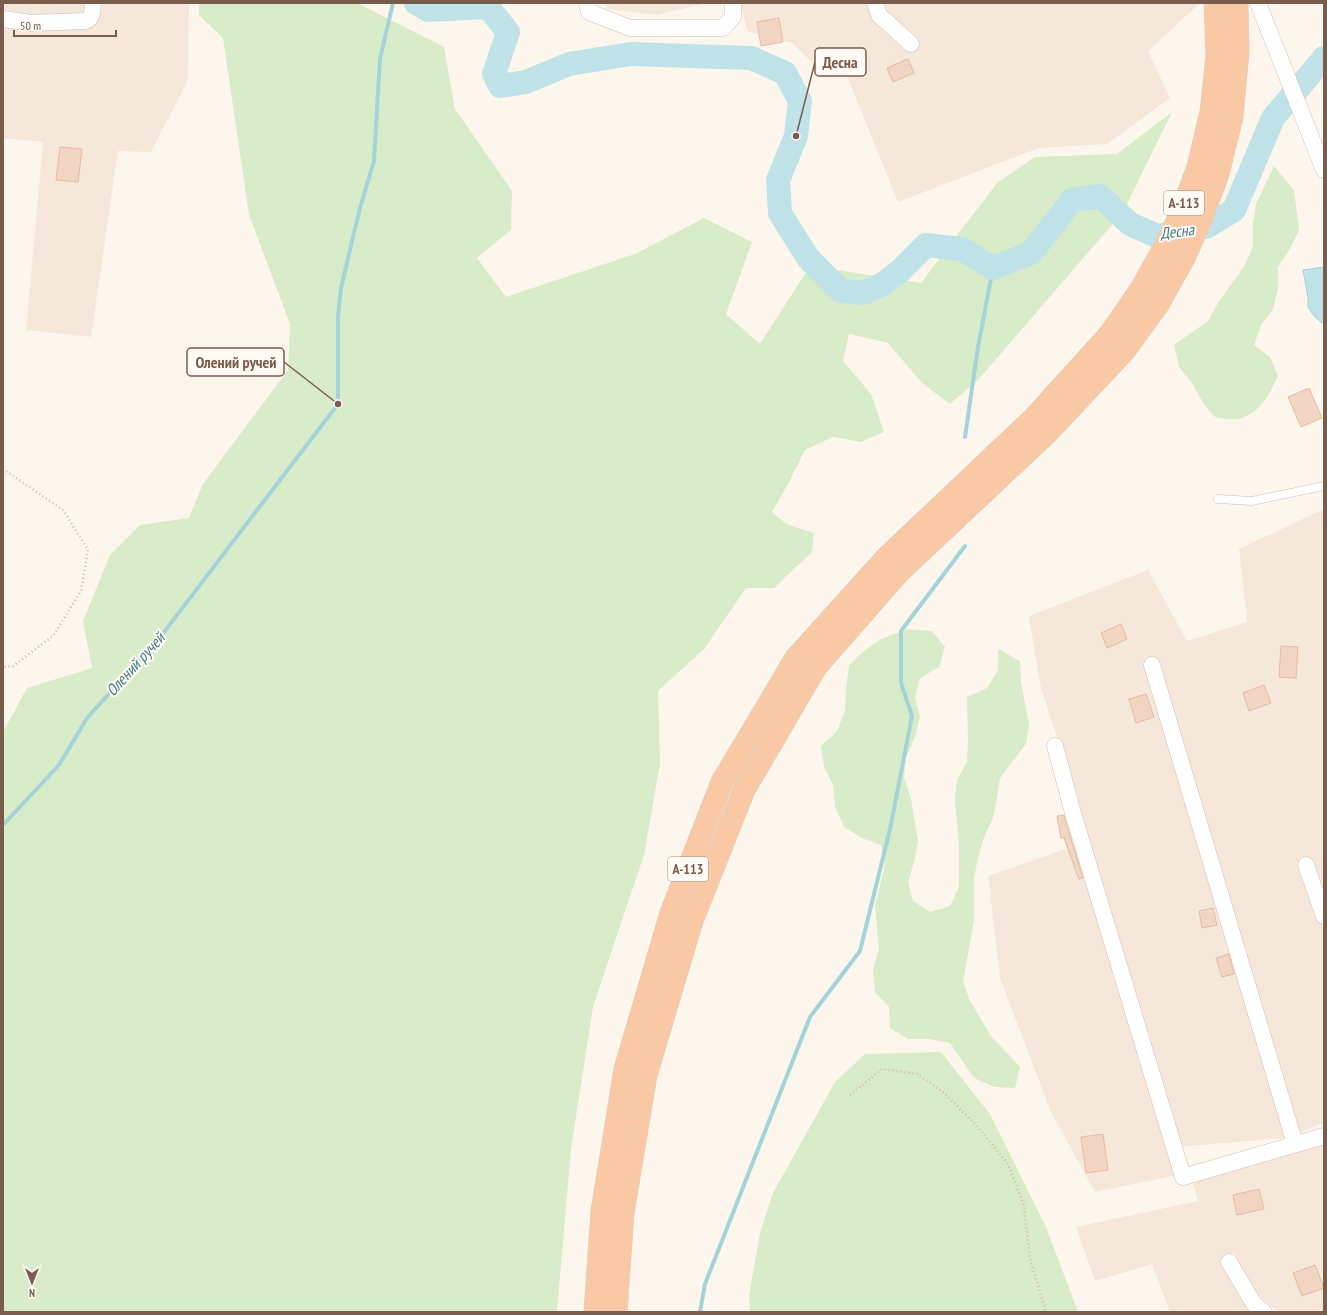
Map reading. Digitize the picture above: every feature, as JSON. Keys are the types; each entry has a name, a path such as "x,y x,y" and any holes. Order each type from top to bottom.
{"highway":[{"name":"А-113","path":"596,1312 602,1211 625,1069 671,913 722,782 796,658 888,557 1034,418 1110,334 1141,289 1165,246 1182,211 1198,167 1211,112 1217,56 1215,3"},
{"name":"А-113","path":"616,1312 623,1214 646,1075 692,921 744,790 816,667 900,572 1047,433 1125,350 1159,303 1184,258 1201,220 1218,174 1232,117 1238,52 1238,3"}],"street":[{"path":"3,19 31,23 88,21 91,16 93,3"},
{"path":"587,3 589,12 630,28 723,28 733,17 732,3"},
{"path":"875,3 879,15 911,44"},
{"path":"1258,3 1324,170"},
{"path":"1152,665 1295,1144"},
{"path":"1055,746 1073,813 1183,1177 1324,1136"},
{"path":"1306,864 1324,916"},
{"path":"1229,1262 1254,1304 1264,1312"}],"lane":[{"path":"1218,499 1252,501 1324,486"}],"path":[{"path":"3,469 63,510 88,550 81,592 53,636 13,666 3,667"},
{"path":"850,1095 882,1069 917,1074 943,1092 976,1125 1008,1164 1024,1205 1030,1259 1046,1312"}],"shaded area":[{"path":"3,3 189,3 188,80 151,152 118,151 91,337 26,330 43,142 3,138"},
{"path":"605,3 707,3 656,15 607,9"},
{"path":"740,3 1200,3 1148,51 1170,98 1107,144 1039,148 898,202 847,76 824,74 792,43 748,32"},
{"path":"1324,509 1324,1123 1283,1138 1176,1147 1080,809 1041,688 1029,616 1148,570 1187,641 1247,622 1239,549"},
{"path":"1080,844 1177,1175 1095,1192 1051,1112 1000,978 988,876"},
{"path":"1324,1145 1324,1312 1278,1312 1253,1290 1234,1253 1226,1257 1260,1312 1170,1312 1152,1264 1095,1281 1076,1227 1198,1201 1192,1178"}],"green space":[{"path":"199,3 357,3 444,47 455,109 512,191 511,230 477,258 506,297 635,254 704,218 752,242 726,314 760,344 810,266 921,283 997,183 1035,157 1117,154 1172,112 1123,212 979,379 950,404 922,383 888,343 849,334 843,361 871,394 884,432 861,442 833,437 805,450 772,512 786,524 814,533 812,552 774,588 746,588 704,649 658,691 660,764 644,855 593,1007 571,1149 557,1312 3,1312 3,732 27,688 92,668 83,621 110,555 140,525 189,518 203,484 288,370 290,324 249,215 223,38 199,15"},
{"path":"1274,166 1294,190 1299,230 1290,249 1278,267 1278,288 1273,309 1261,325 1254,345 1270,357 1278,376 1267,397 1257,409 1245,417 1229,419 1215,417 1202,401 1192,383 1179,367 1174,345 1208,321 1218,303 1245,265 1253,246 1253,224 1256,204"},
{"path":"908,629 932,631 945,647 939,667 920,678 915,698 920,717 915,737 906,757 904,778 911,798 918,842 908,882 913,901 930,912 950,906 959,887 959,845 955,800 957,780 967,762 967,697 987,688 998,670 998,649 1020,661 1021,682 1029,724 1026,744 1000,778 993,818 984,837 978,857 974,879 974,920 963,982 970,1001 991,1036 1020,1067 1015,1088 994,1087 974,1078 950,1043 930,1039 908,1039 890,1028 889,1007 875,992 873,969 879,949 875,906 885,865 881,845 862,838 844,827 835,807 833,785 824,767 821,746 837,731 845,711 849,665 864,651 881,639"},
{"path":"941,1052 990,1114 1046,1227 1078,1312 750,1312 749,1296 760,1233 773,1193 835,1082 865,1054"}],"water":[{"path":"1324,267 1324,322 1322,323 1314,316 1308,307 1308,297 1303,270"}],"building":[{"path":"779,18 783,42 761,46 757,22"},
{"path":"908,59 914,73 893,82 887,68"},
{"path":"60,147 82,149 78,182 56,180"},
{"path":"1309,388 1322,418 1301,427 1288,397"},
{"path":"1121,624 1127,639 1107,648 1101,633"},
{"path":"1281,646 1298,647 1296,678 1279,677"},
{"path":"1264,685 1271,703 1249,711 1243,693"},
{"path":"1146,694 1154,717 1136,723 1129,699"},
{"path":"1064,815 1083,878 1079,879 1064,838 1061,838 1057,816"},
{"path":"1213,908 1217,925 1202,928 1199,911"},
{"path":"1229,954 1234,974 1222,977 1216,958"},
{"path":"1103,1134 1108,1170 1086,1173 1081,1137"},
{"path":"1259,1189 1264,1209 1237,1215 1233,1195"},
{"path":"1315,1265 1324,1288 1302,1296 1293,1273"}],"waterway":[{"name":"Олений ручей","path":"3,825 59,765 87,718 161,636 338,404 338,316 341,288 360,208 374,161 380,59 393,3"},
{"name":"Десна","path":"416,3 428,10 488,7 508,32 494,74 500,86 526,82 569,64 630,54 751,58 785,73 800,101 796,136 778,180 780,213 808,258 841,291 864,293 883,284 901,270 926,245 962,249 993,268 1031,253 1072,200 1100,196 1130,224 1157,236 1206,227 1234,210 1273,118 1324,58"},
{"path":"965,437 978,347 993,268"},
{"path":"700,1312 705,1284 810,1017 860,951 890,829 912,716 901,683 901,631 965,546"}],"place":[{"name":"Десна","path":"796,136"},
{"name":"Олений ручей","path":"338,404"}]}
